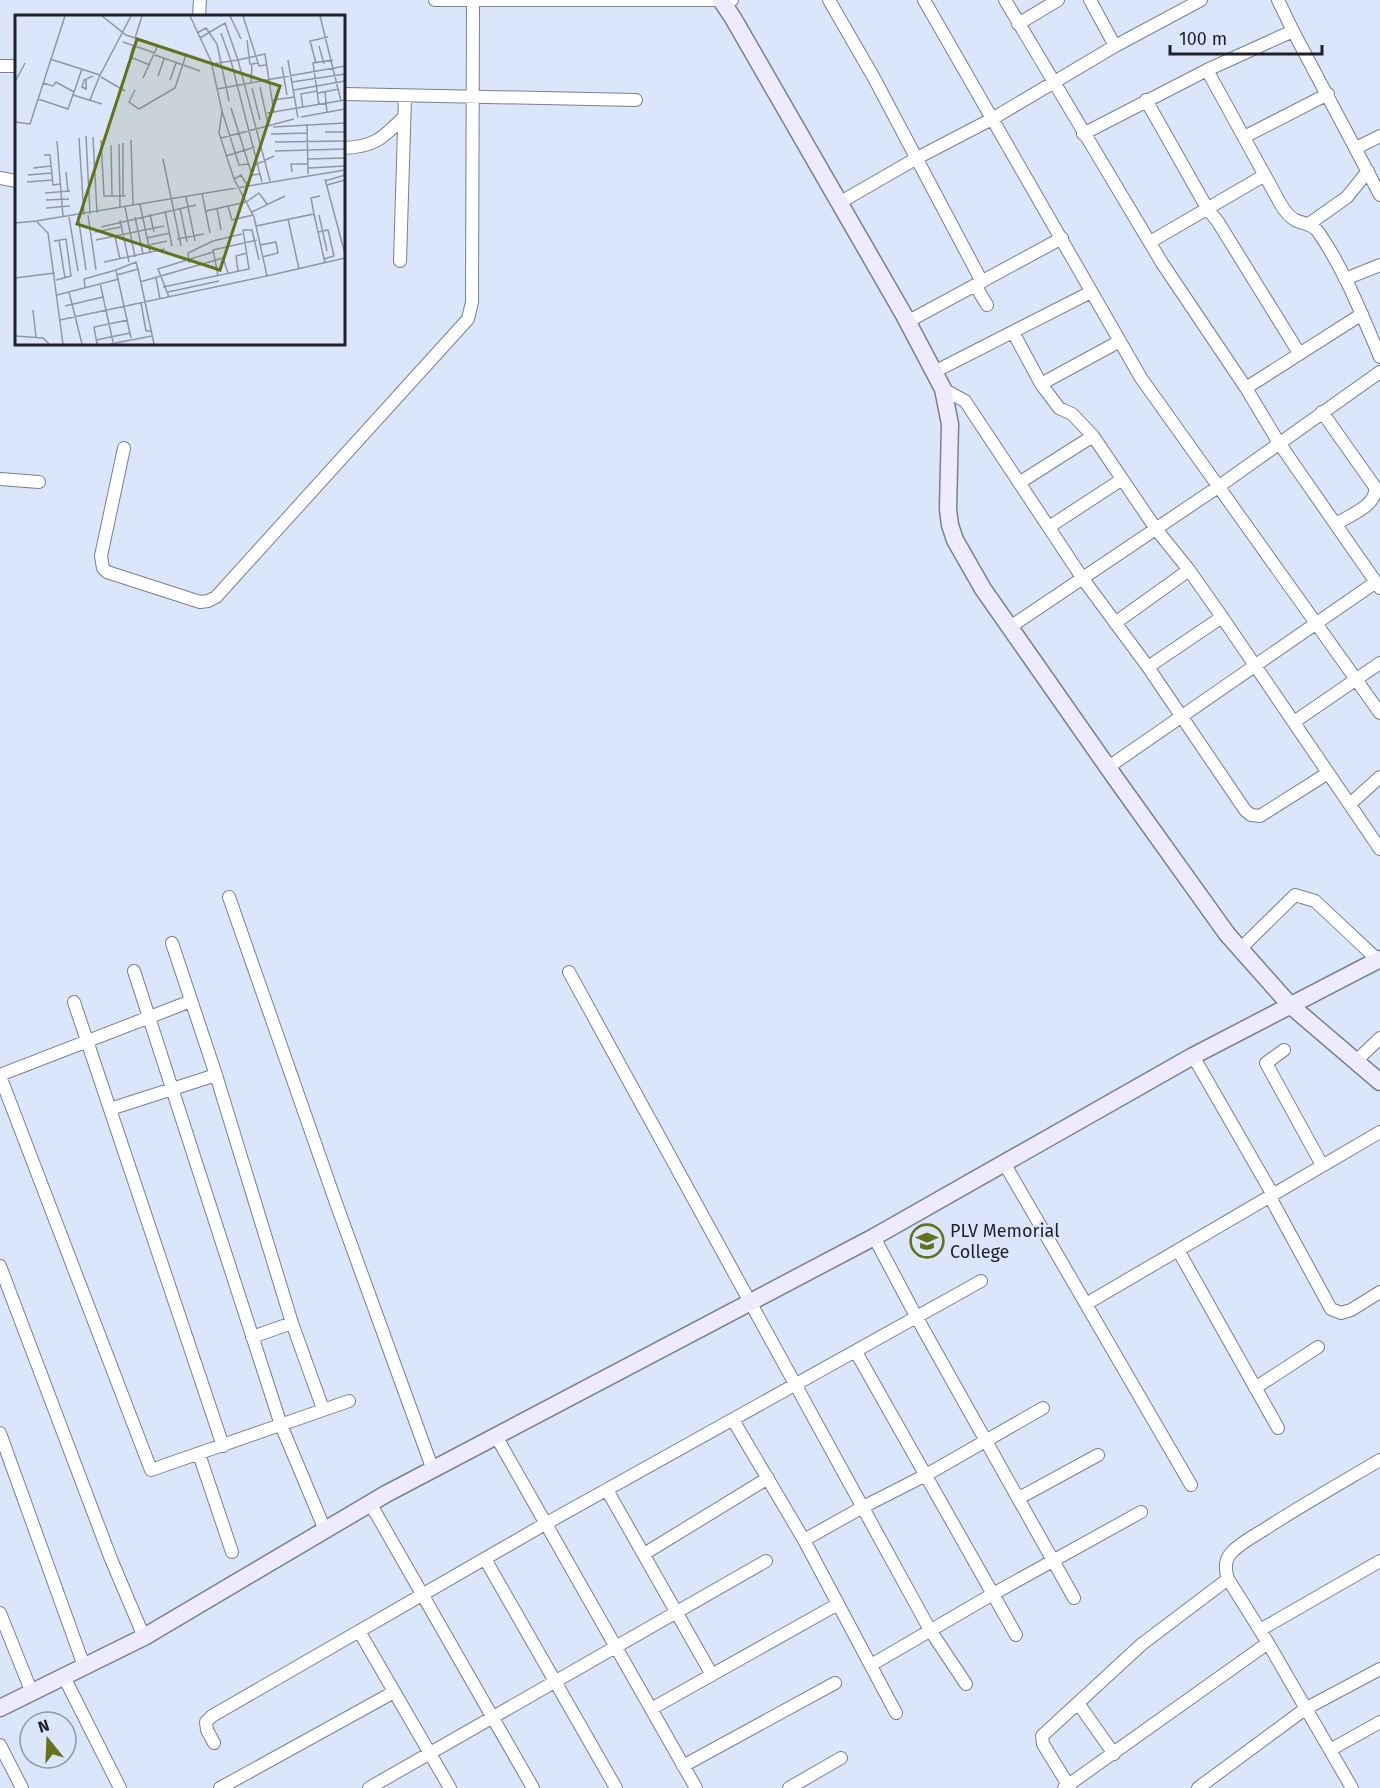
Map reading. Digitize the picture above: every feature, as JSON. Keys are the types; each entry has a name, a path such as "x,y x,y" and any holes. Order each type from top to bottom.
{"main road":[{"path":"725,0 908,322 943,388 950,424 948,509 950,525 955,540 983,589 1107,768 1240,949 1290,1005 1380,1082"},
{"path":"0,1708 144,1637 370,1503 874,1237 1193,1056 1379,959"}],"street":[{"path":"435,0 725,0"},
{"path":"829,0 917,158 987,304"},
{"path":"924,0 1141,378 1380,713"},
{"path":"1005,0 1083,134 1150,242 1246,388 1279,443 1378,585 1317,623 1255,668 1107,768"},
{"path":"1018,24 1058,0"},
{"path":"1089,0 1115,46"},
{"path":"839,203 917,158 992,119 1052,82 1199,0"},
{"path":"1278,0 1380,195"},
{"path":"124,448 101,556 103,568 107,572 200,602 213,599 468,319 472,302 473,1"},
{"path":"1083,134 1207,70 1293,31"},
{"path":"1207,70 1287,214 1318,230 1345,279 1380,357"},
{"path":"345,94 636,100"},
{"path":"1244,137 1328,94"},
{"path":"400,261 405,96"},
{"path":"1146,100 1207,208 1299,353"},
{"path":"345,148 378,142 404,117"},
{"path":"1356,148 1380,136"},
{"path":"1309,224 1347,197 1368,171"},
{"path":"1150,242 1265,176"},
{"path":"0,178 15,182"},
{"path":"908,322 1062,238"},
{"path":"1345,279 1380,265"},
{"path":"934,372 1091,292"},
{"path":"1246,388 1362,314"},
{"path":"1013,332 1041,384 1059,408 1072,414 1093,436 1121,480 1222,617 1380,849"},
{"path":"1041,384 1120,341"},
{"path":"1010,627 1218,487 1380,372"},
{"path":"943,388 965,401 1083,579 1148,667 1245,810 1251,815 1260,816 1328,773"},
{"path":"1322,412 1375,487 1376,492 1371,502 1336,524"},
{"path":"1020,483 1093,436"},
{"path":"0,479 39,482"},
{"path":"1049,527 1121,480"},
{"path":"1115,623 1189,570"},
{"path":"1148,667 1222,617"},
{"path":"1294,722 1380,663"},
{"path":"1350,804 1380,777"},
{"path":"1240,949 1295,895 1315,901 1379,959"},
{"path":"229,897 332,1192 433,1470"},
{"path":"172,943 216,1075 292,1323 323,1410"},
{"path":"134,971 281,1425 325,1530"},
{"path":"569,972 930,1630 966,1684"},
{"path":"191,1001 0,1076 151,1470 349,1401"},
{"path":"74,1002 223,1446"},
{"path":"1356,1061 1380,1038"},
{"path":"1284,1050 1268,1060 1267,1067 1322,1165"},
{"path":"1193,1056 1272,1196 1331,1309 1341,1313 1351,1310 1380,1292"},
{"path":"110,1109 216,1075"},
{"path":"1086,1304 1380,1132"},
{"path":"1004,1163 1191,1485"},
{"path":"874,1237 1074,1598"},
{"path":"1178,1250 1278,1428"},
{"path":"0,1266 111,1559 144,1637"},
{"path":"214,1743 206,1726 206,1722 212,1716 545,1524 981,1281"},
{"path":"252,1337 292,1323"},
{"path":"1256,1388 1318,1347"},
{"path":"856,1352 1016,1635"},
{"path":"804,1540 1043,1408"},
{"path":"733,1420 804,1540 896,1713"},
{"path":"0,1433 84,1666"},
{"path":"496,1436 696,1788"},
{"path":"199,1455 232,1552"},
{"path":"1018,1498 1098,1455"},
{"path":"1352,1788 1268,1643 1227,1579 1225,1569 1227,1560 1240,1545 1289,1513 1380,1460"},
{"path":"644,1554 768,1478"},
{"path":"607,1490 712,1675"},
{"path":"370,1503 533,1788"},
{"path":"871,1665 1141,1512"},
{"path":"485,1559 616,1788"},
{"path":"369,1788 766,1561"},
{"path":"1260,1630 1380,1561"},
{"path":"1227,1579 1142,1644 1042,1736 1042,1744 1068,1787 1268,1643"},
{"path":"651,1709 838,1604"},
{"path":"0,1613 32,1693"},
{"path":"359,1631 450,1788"},
{"path":"1198,1788 1305,1709 1380,1669"},
{"path":"64,1677 120,1788"},
{"path":"683,1766 835,1683"},
{"path":"220,1788 394,1692"},
{"path":"1078,1703 1114,1754"},
{"path":"1330,1750 1380,1722"},
{"path":"0,1744 22,1788"},
{"path":"789,1788 841,1758"}],"place":[{"name":"PLV Memorial College","path":"927,1241"}]}
